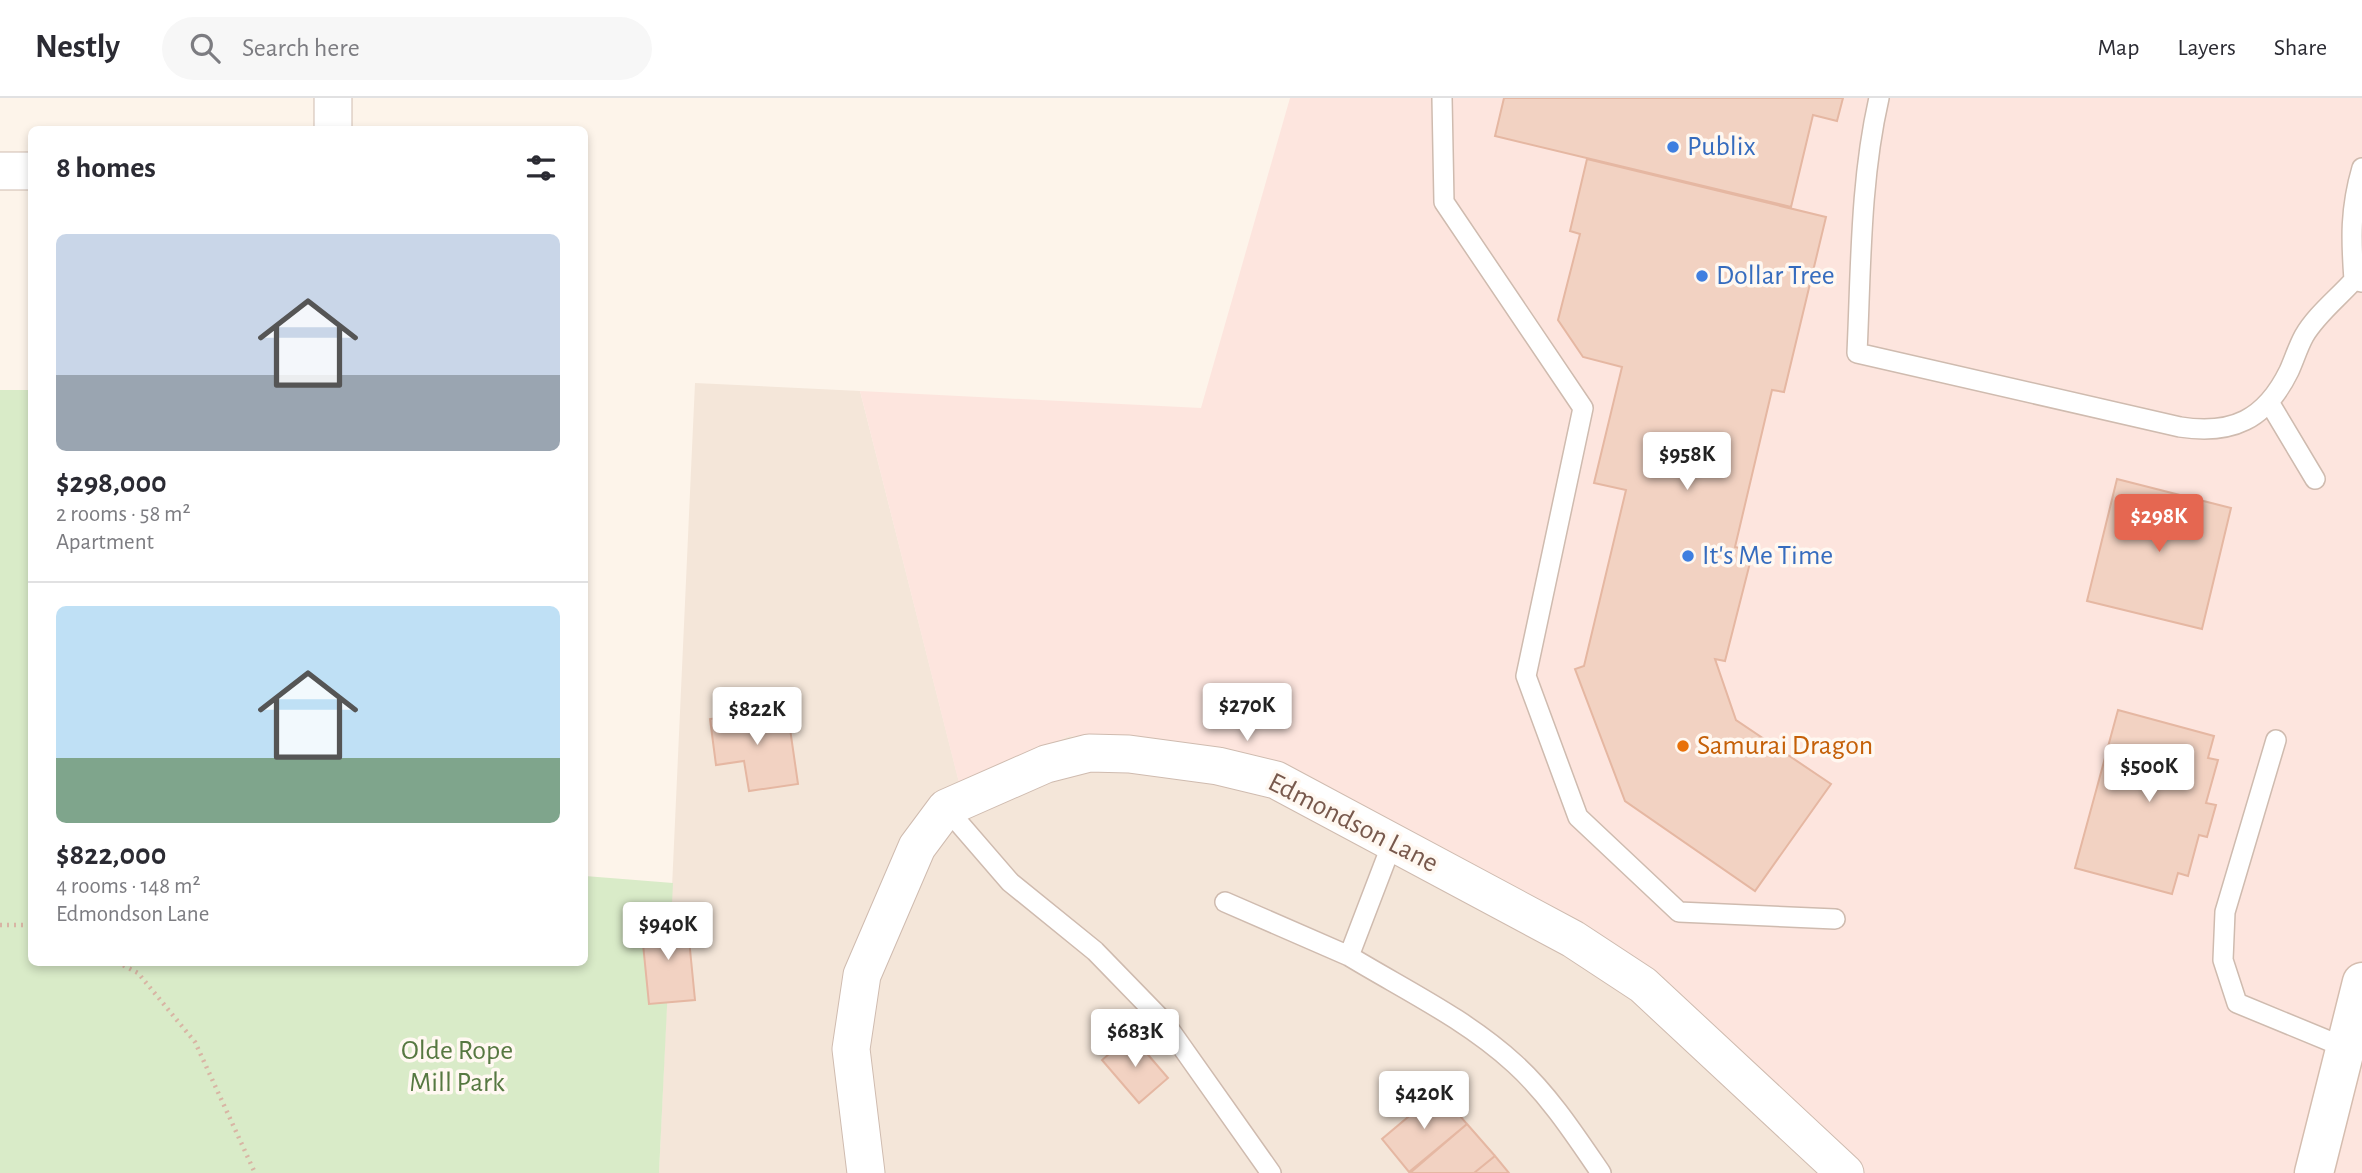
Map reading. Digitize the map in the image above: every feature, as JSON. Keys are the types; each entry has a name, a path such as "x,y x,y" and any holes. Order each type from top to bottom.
{"main road":[{"path":"2314,1173 2354,1051 2362,982"}],"street":[{"path":"333,98 333,126"},
{"path":"0,171 28,171"},
{"name":"Edmondson Lane","path":"866,1173 851,1049 862,975 917,847 946,808 1046,764 1089,753 1129,754 1218,765 1276,780 1573,939 1643,985 1845,1173"}],"lane":[{"path":"1442,98 1444,202 1583,408 1526,676 1578,817 1679,912 1835,919"},
{"path":"1880,98 1867,164 1857,352 2200,430 2240,424 2256,415 2269,402 2288,371 2305,335 2358,281 2351,226 2353,203 2362,168"},
{"path":"2269,402 2315,480"},
{"path":"2276,740 2225,912 2223,960 2237,1003 2354,1051"},
{"path":"946,808 1010,882 1096,951 1165,1023 1271,1173"},
{"path":"1349,956 1393,841"},
{"path":"1225,902 1349,956 1478,1034 1516,1065 1552,1103 1601,1173"}],"path":[{"path":"0,925 28,925"},
{"path":"125,966 138,973 195,1042 255,1173"}],"shaded area":[{"path":"1290,98 2362,98 2362,1173 1860,1173 1471,869 1182,746 1069,736 960,787 860,391 1201,408"},
{"path":"695,383 860,391 960,786 1069,736 1182,746 1471,869 1860,1173 659,1173"}],"green space":[{"name":"Olde Rope Mill Park","path":"0,390 28,390 28,966 588,966 588,876 673,883 659,1173 0,1173"}],"building":[{"name":"Publix","path":"1504,98 1843,98 1837,121 1813,115 1791,207 1495,136"},
{"path":"1587,159 1826,217 1784,392 1772,390 1735,547 1753,551 1725,661 1715,659 1736,720 1831,784 1755,891 1625,801 1575,669 1584,666 1626,490 1594,483 1622,367 1583,357 1558,320 1580,234 1570,231"},
{"path":"2117,479 2231,508 2202,629 2087,601"},
{"path":"787,708 798,784 749,791 744,761 716,765 710,719"},
{"path":"2118,710 2214,736 2208,758 2218,760 2206,803 2216,805 2207,837 2199,835 2188,876 2178,873 2172,894 2075,868"},
{"path":"687,919 695,1000 649,1004 641,924"},
{"path":"1131,1035 1168,1078 1139,1103 1102,1060"},
{"path":"1439,1091 1467,1124 1409,1172 1382,1139"},
{"path":"1467,1124 1495,1156 1474,1173 1410,1173"},
{"path":"1495,1156 1509,1173 1474,1173"}],"place":[{"name":"Publix","path":"1673,147"},
{"name":"Dollar Tree","path":"1702,276"},
{"name":"It's Me Time","path":"1688,556"},
{"name":"Samurai Dragon","path":"1683,746"}]}
